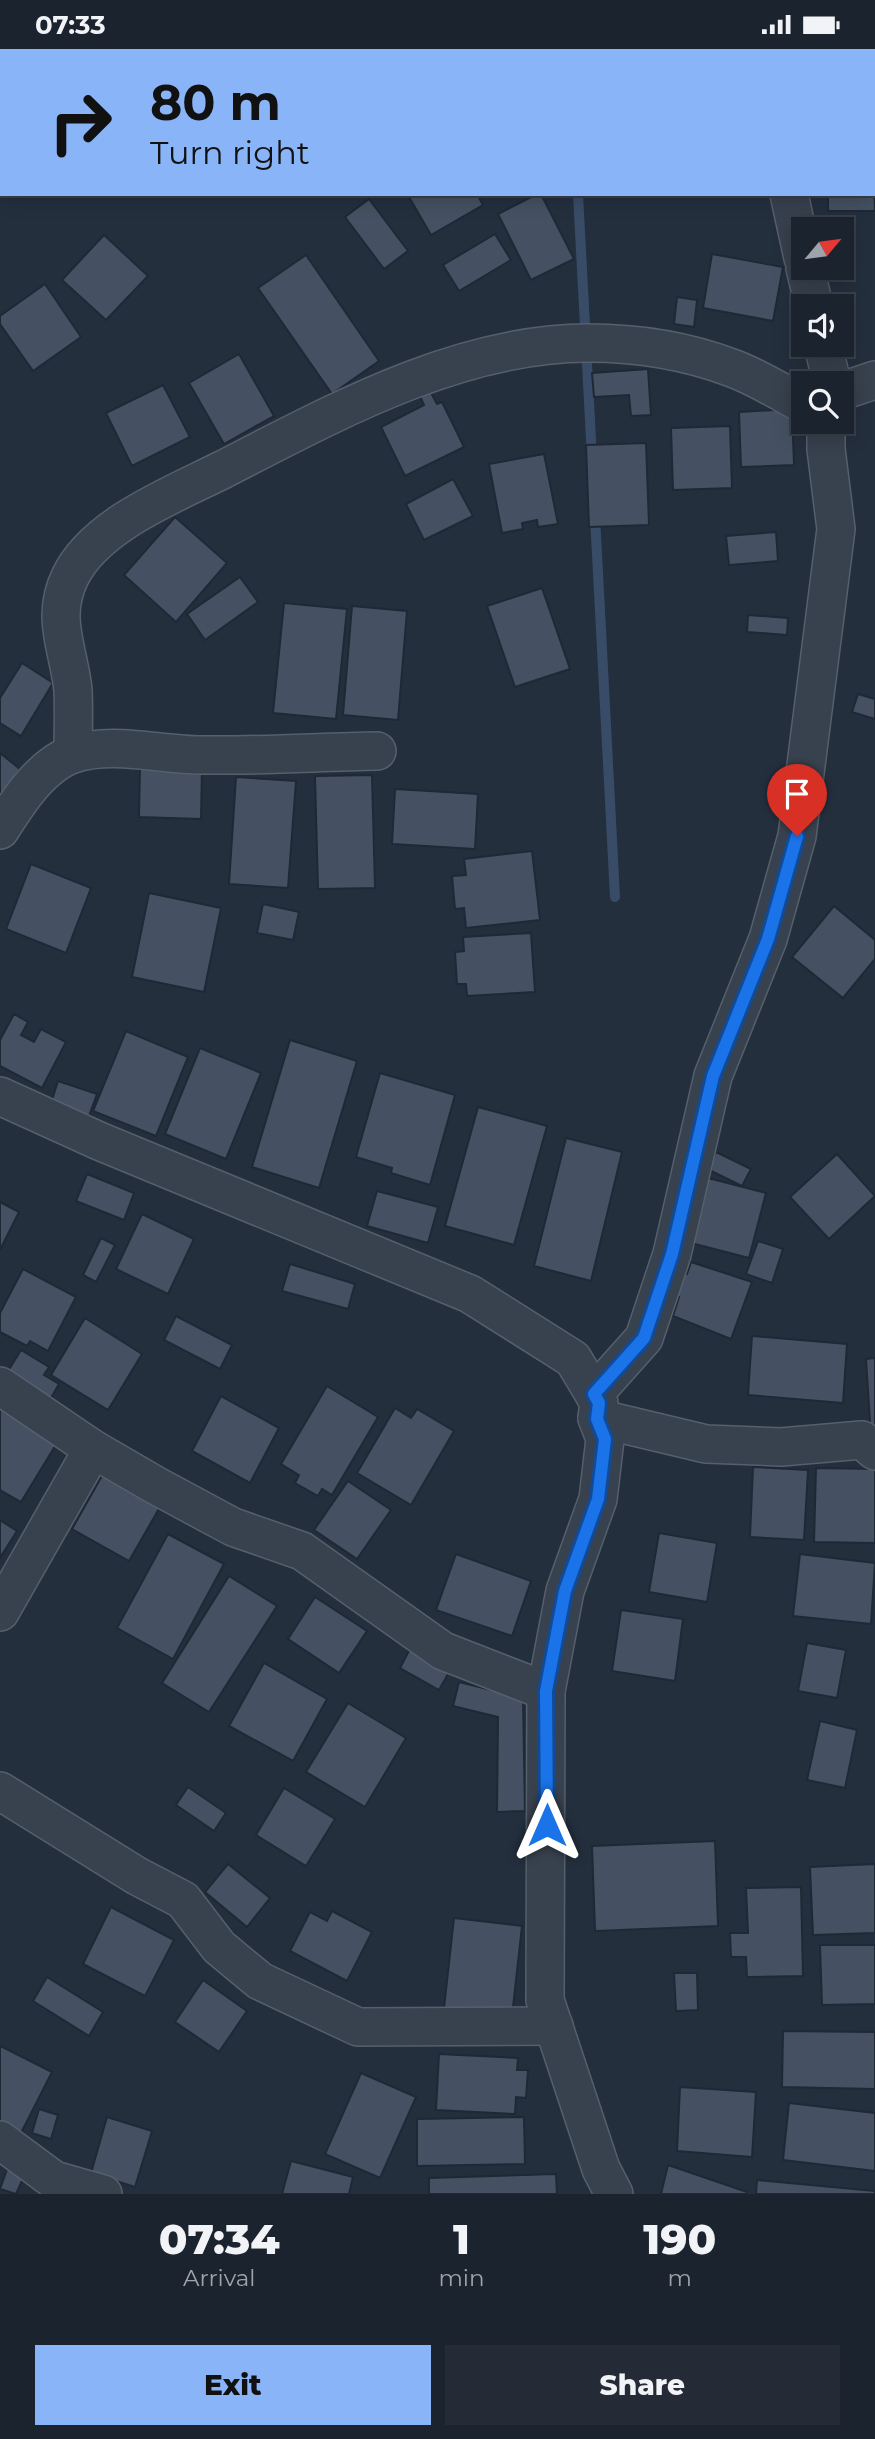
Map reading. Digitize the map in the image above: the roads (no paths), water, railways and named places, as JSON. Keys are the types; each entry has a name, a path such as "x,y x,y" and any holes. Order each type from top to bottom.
{"street":[{"path":"789,196 794,217"},
{"path":"73,754 73,688 59,622 68,580 83,552 146,508 359,400 467,362 516,349 586,342 644,345 733,368 791,398"},
{"path":"854,387 875,380"},
{"path":"596,1406 644,1338 672,1254 713,1076 768,939 797,836 836,529 826,434"},
{"path":"0,830 15,807 50,767 73,754 111,750 200,755 377,751"},
{"path":"0,1096 99,1142 470,1294 573,1359 596,1406 605,1439 598,1499 565,1591 546,1691 545,2000 601,2169 614,2194"},
{"path":"0,1386 93,1449 233,1527 302,1551 443,1651 546,1691"},
{"path":"596,1406 706,1444 781,1447 862,1440 875,1451"},
{"path":"0,1612 93,1449"},
{"path":"0,1791 183,1900 219,1947 252,1976 274,1990 358,2027 554,2026"},
{"path":"0,2140 54,2180 103,2194"}],"waterway":[{"path":"578,196 592,458"},
{"path":"595,516 615,897"}]}
